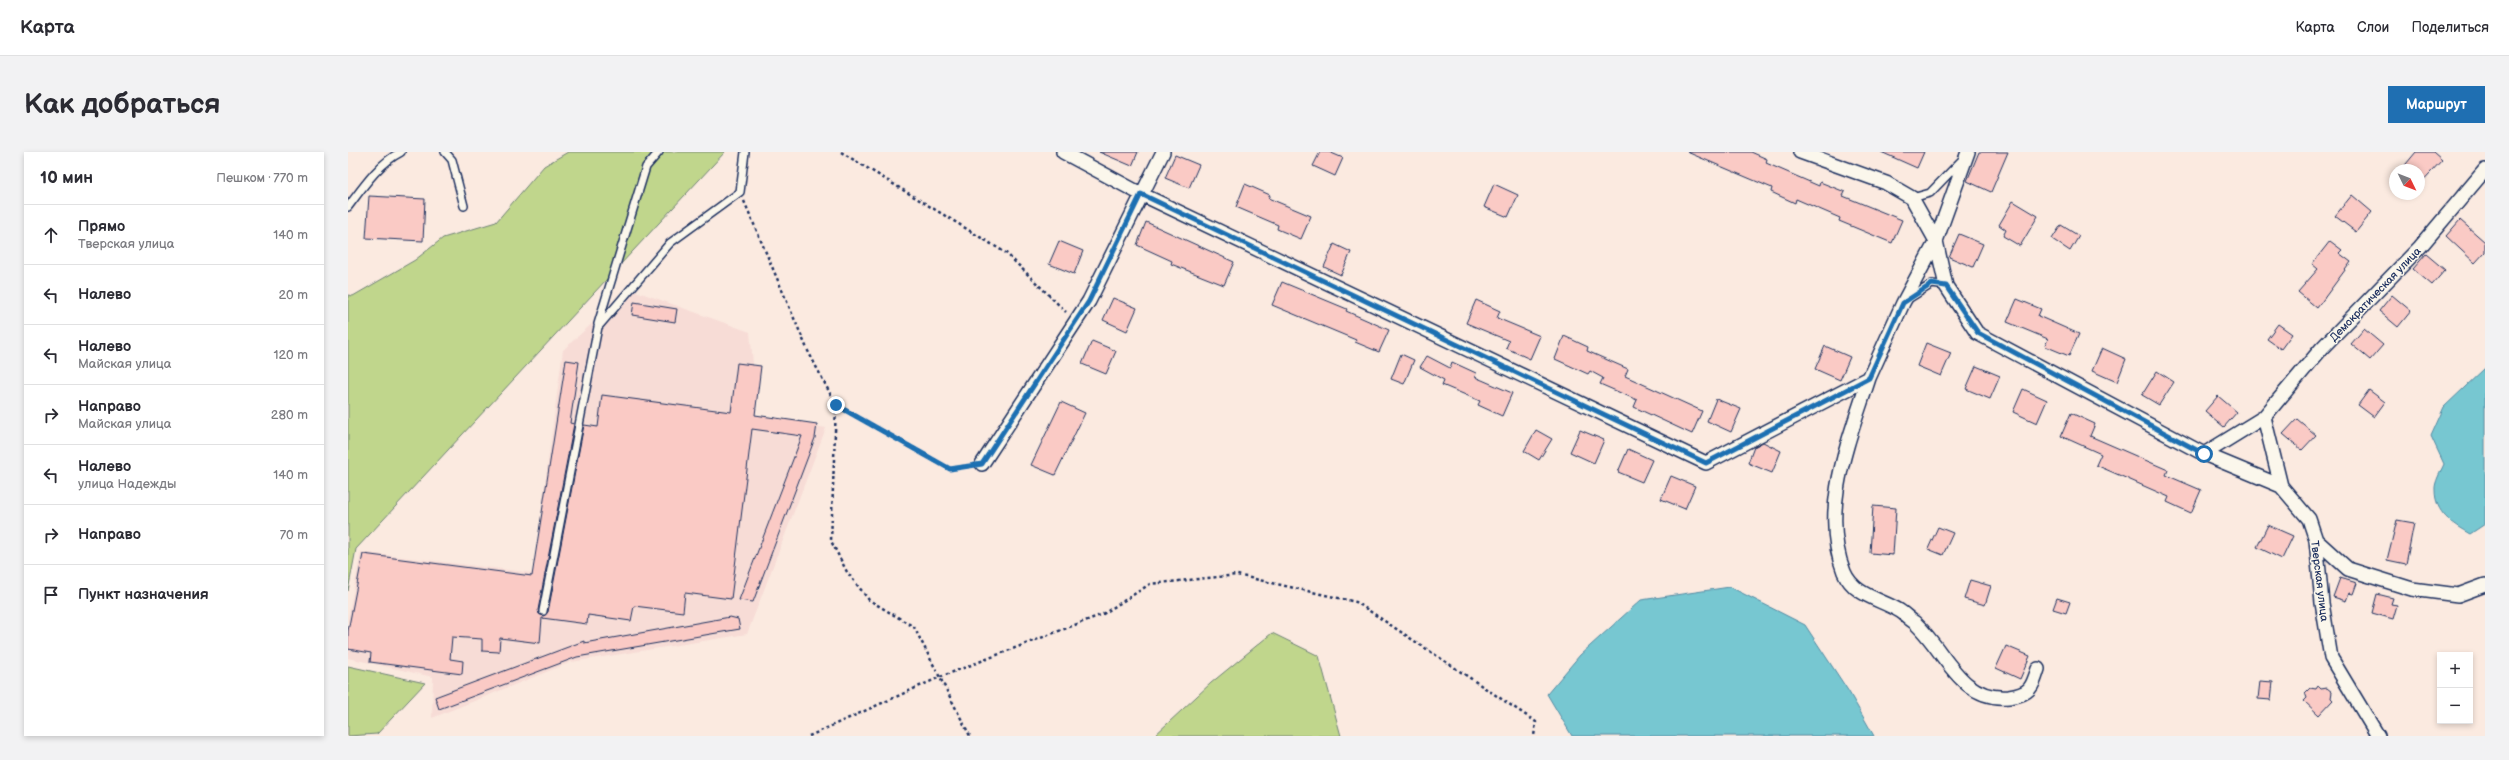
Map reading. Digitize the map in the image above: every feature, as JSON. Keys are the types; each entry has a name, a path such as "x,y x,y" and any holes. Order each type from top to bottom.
{"street":[{"path":"1063,152 1141,194 1706,463 1869,378"},
{"path":"982,464 1089,301 1163,152"},
{"path":"1800,152 1886,183 1912,198"},
{"path":"1968,153 1936,241 1903,303 1869,378 1842,468 1834,520 1834,530 1845,573 1858,590 1879,602 1900,610 1917,625 1961,679 1980,694 2007,697 2024,695 2033,686 2038,669"},
{"name":"Демократическая улица","path":"2204,454 2264,417 2322,348 2420,247 2485,170"},
{"name":"Тверская улица","path":"1912,198 1936,241 1946,286 1978,333 2204,454 2281,486 2309,519 2316,540 2322,603 2331,658 2378,736"},
{"path":"2264,417 2281,486"},
{"path":"2316,540 2348,569 2412,589 2458,595 2485,585"}],"lane":[{"path":"348,207 363,187 392,157 402,152"},
{"path":"445,152 452,160 464,206"},
{"path":"543,611 598,327 646,167 659,152"},
{"path":"598,327 670,242 740,192 745,152"},
{"path":"1912,198 1930,193 1954,171 1968,153"},
{"path":"1903,303 1932,284 1946,286"}],"path":[{"path":"841,152 1006,253 1076,321"},
{"path":"740,192 808,351 836,405 831,541 847,572 869,600 914,627 970,736"},
{"path":"836,405 950,469 982,464"},
{"path":"809,736 940,677 1103,614 1150,584 1237,575 1356,602 1536,722 1534,736"}],"shaded area":[{"path":"630,289 750,332 754,373 747,413 826,428 747,634 571,662 432,718 433,677 348,658 348,618 361,552 533,573 563,350"}],"green space":[{"path":"568,152 725,152 356,549 348,591 348,295 353,296 415,260 443,238 496,222 544,166"},
{"path":"1272,633 1319,656 1341,736 1154,736 1211,683"},
{"path":"348,666 425,683 377,734 348,736"}],"water":[{"path":"2485,368 2485,524 2470,534 2451,522 2441,511 2438,505 2435,487 2444,464 2431,436 2444,407"},
{"path":"1730,587 1805,625 1849,692 1874,736 1572,736 1547,694 1580,655 1641,600"}],"building":[{"path":"1099,152 1138,152 1132,166"},
{"path":"1320,152 1329,152 1343,158 1335,176 1313,166"},
{"path":"1687,152 1751,152 1767,159 1766,163 1819,186 1820,182 1845,192 1843,196 1902,220 1892,243 1839,221 1840,218 1796,199 1795,203 1771,192 1772,188"},
{"path":"1881,152 1924,152 1917,168"},
{"path":"1979,152 2008,152 1991,192 1967,181"},
{"path":"2416,152 2433,152 2442,160 2425,178 2425,164 2406,164"},
{"path":"1175,155 1199,165 1189,188 1165,178"},
{"path":"1245,184 1270,195 1268,198 1311,216 1301,239 1277,229 1278,225 1236,207"},
{"path":"1494,184 1518,195 1508,217 1484,207"},
{"path":"2352,195 2372,212 2356,232 2335,216"},
{"path":"369,196 425,199 423,241 366,238"},
{"path":"2013,201 2038,216 2020,246 2003,236 2006,230 1999,225"},
{"path":"2460,220 2485,242 2485,252 2475,263 2446,236"},
{"path":"1146,222 1234,262 1224,285 1171,264 1172,261 1137,245"},
{"path":"2061,225 2079,236 2070,251 2052,239"},
{"path":"1959,234 1983,244 1973,267 1949,257"},
{"path":"1059,241 1083,251 1074,274 1049,264"},
{"path":"2330,241 2342,250 2339,253 2351,262 2317,308 2298,292 2318,269 2312,264"},
{"path":"1334,244 1351,252 1341,275 1324,267"},
{"path":"2426,254 2445,270 2432,285 2413,269"},
{"path":"1282,282 1347,309 1346,311 1389,330 1379,352 1355,342 1356,340 1272,305"},
{"path":"2392,295 2411,311 2398,327 2379,311"},
{"path":"1113,298 1137,308 1127,331 1103,320"},
{"path":"2017,299 2041,309 2038,316 2079,334 2069,356 2045,346 2048,339 2007,322"},
{"path":"1476,300 1500,311 1497,318 1540,336 1530,359 1506,348 1509,341 1466,323"},
{"path":"634,302 677,309 675,322 632,315"},
{"path":"2278,324 2292,334 2281,349 2267,339"},
{"path":"2364,329 2383,345 2370,360 2351,344"},
{"path":"1564,336 1588,347 1587,351 1628,369 1625,376 1702,411 1692,434 1634,407 1637,400 1600,384 1603,378 1590,371 1588,374 1555,359"},
{"path":"1092,341 1116,351 1106,374 1082,364"},
{"path":"1926,343 1951,353 1941,376 1917,366"},
{"path":"1825,346 1850,357 1840,380 1815,369"},
{"path":"2102,348 2126,359 2117,382 2092,371"},
{"path":"1401,354 1414,360 1404,384 1391,379"},
{"path":"1427,356 1450,368 1452,362 1476,373 1475,377 1512,393 1502,416 1478,405 1480,401 1442,385 1444,380 1420,367"},
{"path":"566,360 579,362 570,423 574,424 538,610 539,614 544,616 548,612 584,425 598,427 602,395 731,412 737,363 761,366 755,415 817,424 815,438 753,602 739,600 802,436 752,429 731,599 685,593 683,612 634,606 631,621 588,615 587,624 542,618 540,643 500,638 499,652 482,651 482,639 452,637 450,659 463,661 462,674 370,662 371,653 348,649 348,631 363,554 532,576"},
{"path":"1976,366 2000,376 1990,399 1966,389"},
{"path":"2157,371 2174,382 2159,405 2142,395"},
{"path":"2023,389 2047,400 2037,423 2013,412"},
{"path":"2369,390 2385,402 2374,417 2358,405"},
{"path":"2218,396 2237,412 2224,427 2205,411"},
{"path":"1716,399 1741,409 1731,432 1707,421"},
{"path":"1061,402 1085,413 1055,475 1031,465"},
{"path":"2071,413 2095,424 2090,436 2168,470 2166,475 2201,490 2191,513 2167,502 2169,497 2096,465 2101,454 2061,436"},
{"path":"2297,419 2316,435 2302,450 2283,434"},
{"path":"1536,430 1552,439 1539,460 1524,451"},
{"path":"1580,430 1604,440 1594,463 1570,452"},
{"path":"1763,442 1781,451 1772,473 1748,463 1754,447"},
{"path":"1628,449 1652,460 1642,482 1618,472"},
{"path":"1671,476 1695,486 1685,509 1661,499"},
{"path":"1873,506 1896,508 1893,555 1870,553"},
{"path":"2397,520 2414,523 2406,564 2387,560"},
{"path":"2268,525 2293,536 2282,559 2257,547"},
{"path":"1938,527 1953,533 1943,555 1928,549"},
{"path":"2340,578 2357,583 2353,594 2349,593 2346,601 2333,597"},
{"path":"1970,580 1991,586 1985,605 1964,599"},
{"path":"2377,594 2393,598 2391,604 2397,605 2393,619 2372,613"},
{"path":"2057,598 2070,602 2066,613 2053,609"},
{"path":"730,617 738,619 740,629 577,657 439,709 435,697 584,641 584,643"},
{"path":"2006,646 2030,656 2020,679 1996,668"},
{"path":"2260,681 2273,682 2271,700 2258,699"},
{"path":"2318,686 2321,689 2327,688 2332,692 2331,698 2333,700 2319,715 2304,701 2307,698 2305,693 2310,688 2316,689"}],"route":[{"path":"836,405 950,469 982,464 1089,301 1141,194 1706,463 1869,378 1903,303 1932,284 1946,286 1978,333 2204,454"}]}
